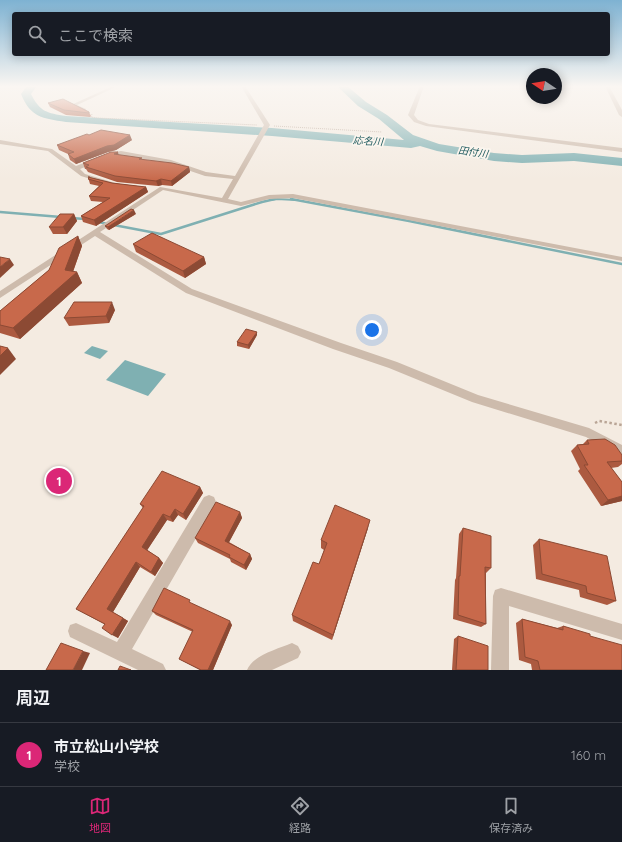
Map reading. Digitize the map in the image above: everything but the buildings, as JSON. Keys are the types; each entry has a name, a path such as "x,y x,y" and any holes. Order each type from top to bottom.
{"street":[{"path":"224,201 267,125 262,117"},
{"path":"413,117 416,121 440,127 622,150"},
{"path":"0,142 50,150 83,175 121,185"},
{"path":"75,169 108,154 118,153 171,162 205,174 237,178"},
{"path":"0,295 155,190 166,188 241,204 269,197 293,196 622,259"},
{"path":"95,232 189,291 337,346 393,365 476,399 589,433 622,451"},
{"path":"120,652 209,502"},
{"path":"500,670 501,596 622,632"},
{"path":"76,632 157,670"},
{"path":"256,670 267,663 292,652"}],"path":[{"path":"93,117 382,132"},
{"path":"589,433 594,424 599,421 622,425"}],"water":[{"path":"92,346 108,351 100,359 84,353"},
{"path":"125,360 166,374 148,396 106,380"}],"waterway":[{"name":"応名川","path":"57,117 272,132 411,144 420,142"},
{"name":"田付川","path":"383,117 409,138 437,147 494,157 522,159 574,157 622,162"},
{"path":"291,199 622,264"},
{"path":"98,222 161,234 272,200"},
{"path":"272,200 296,200"},
{"path":"0,212 61,217"},
{"path":"71,218 85,219"}],"place":[{"name":"市立松山小学校","path":"59,481"}]}
